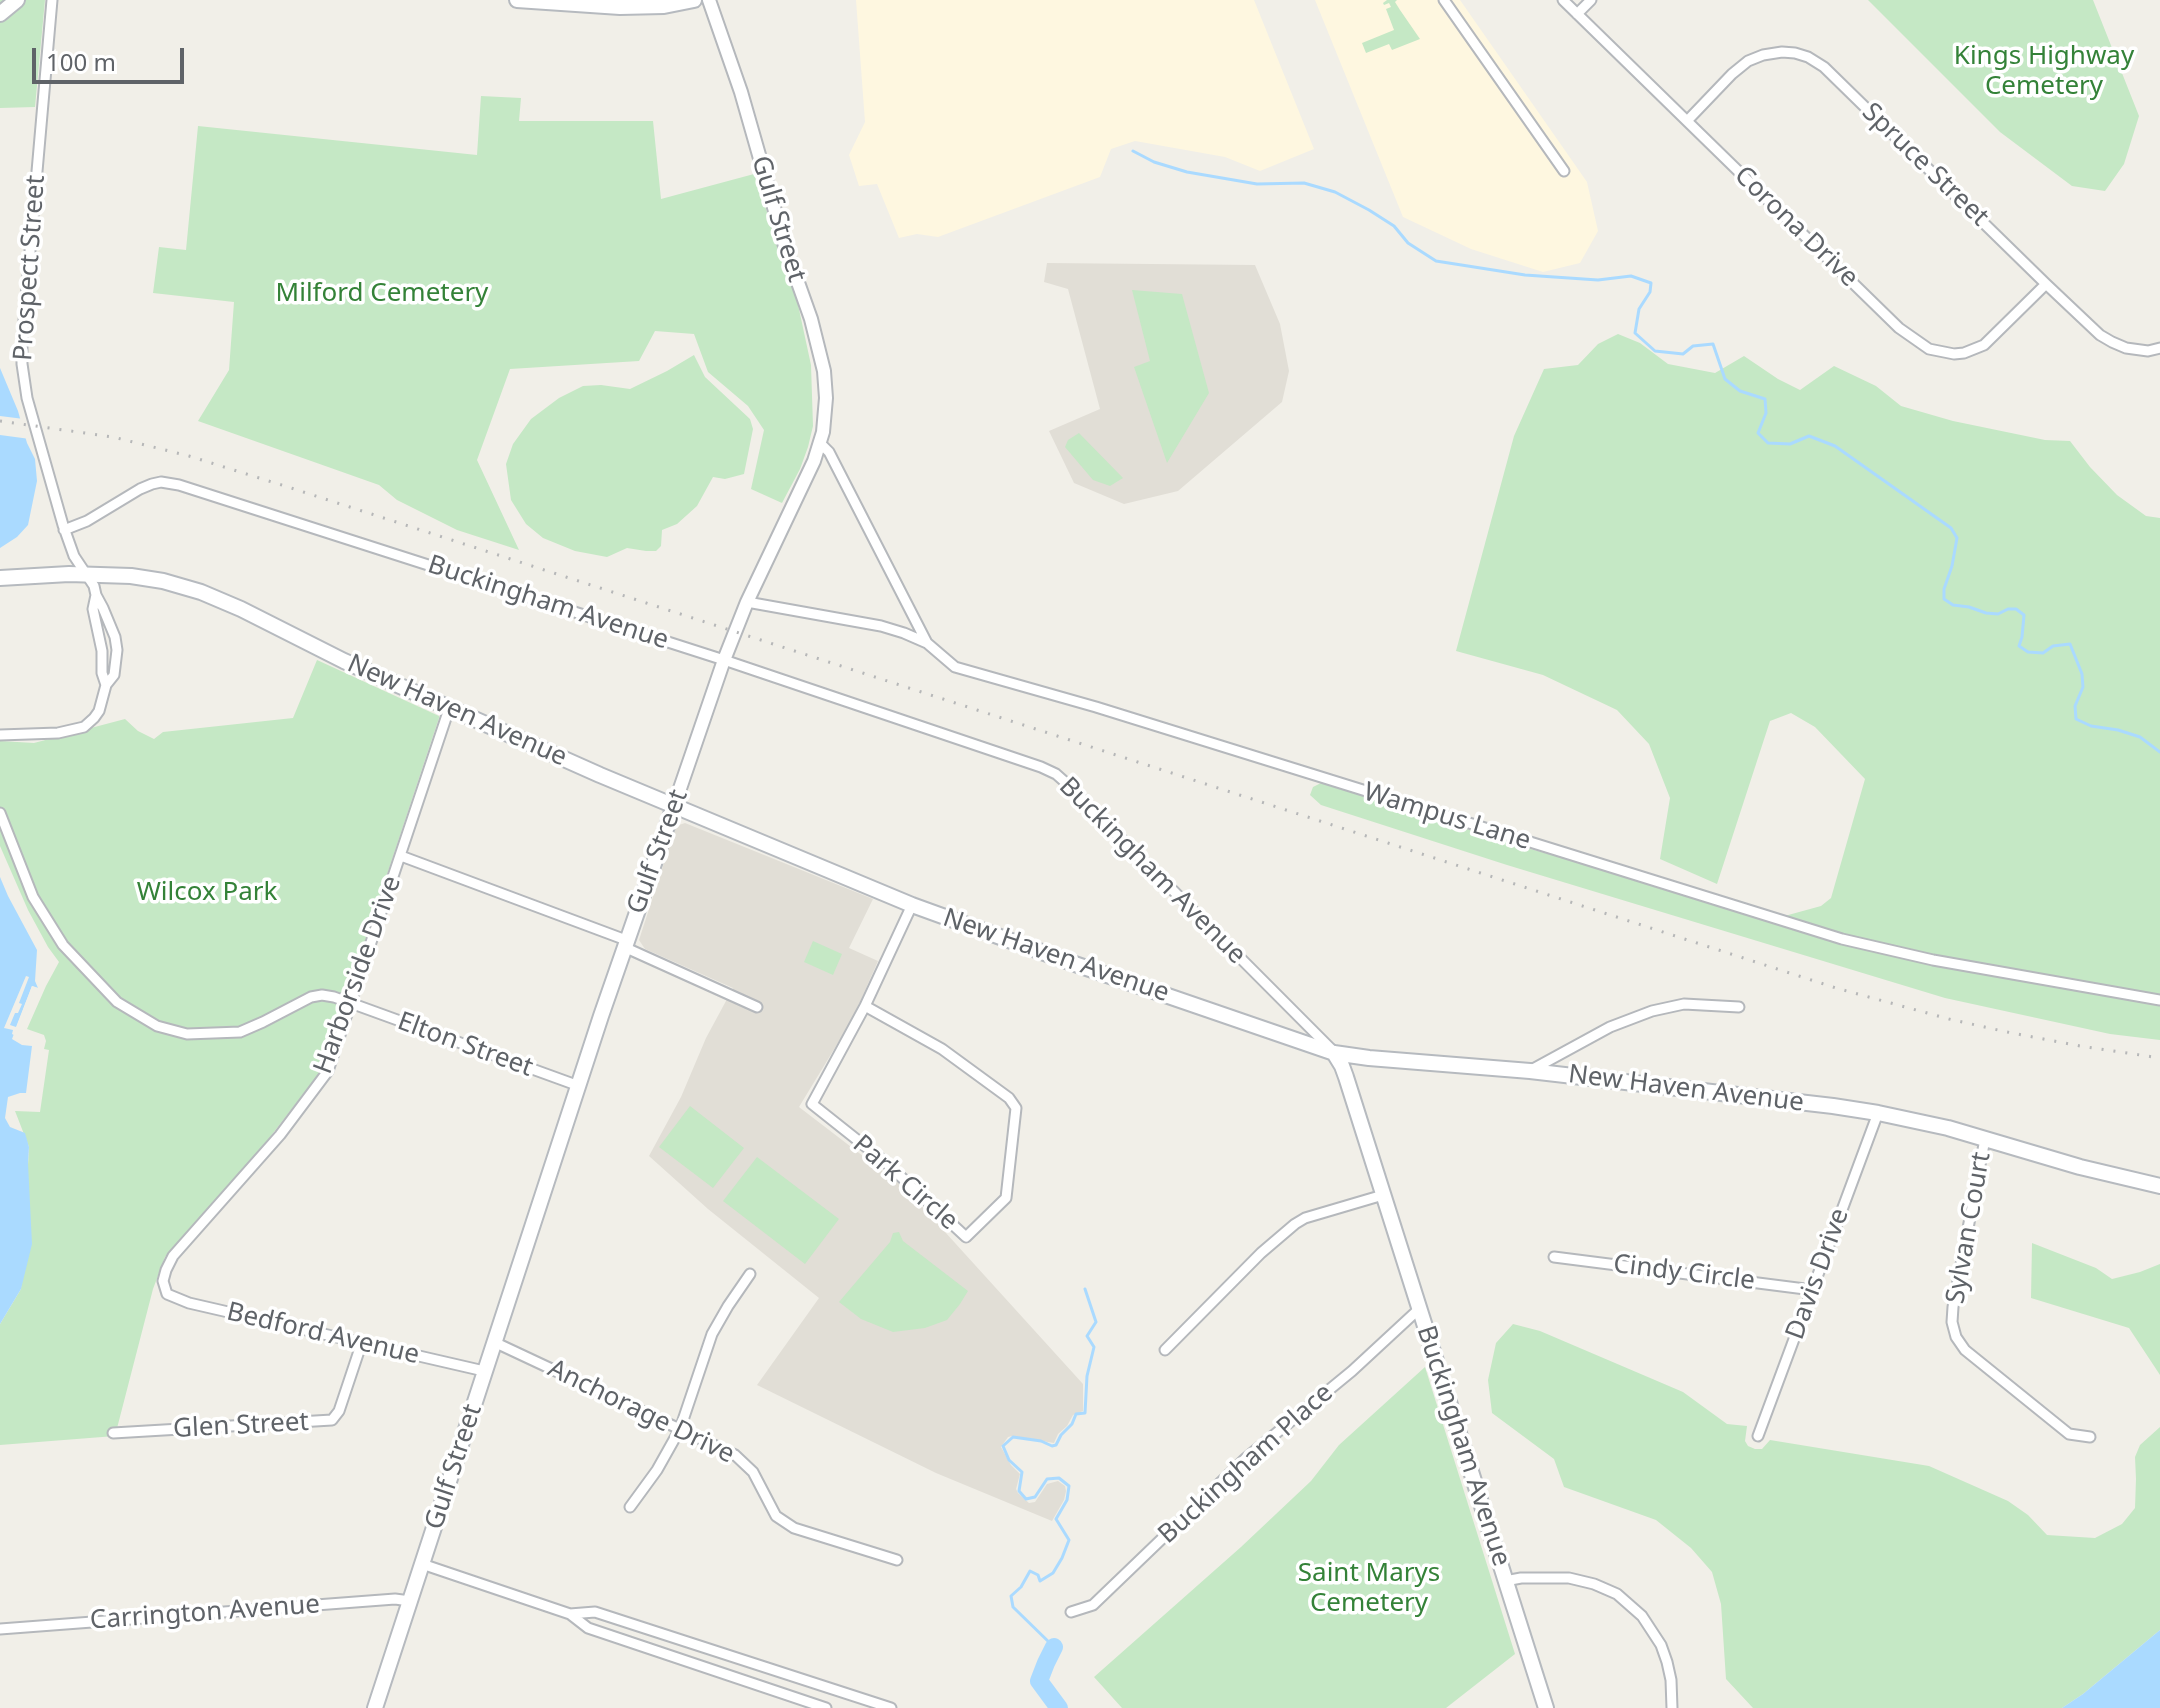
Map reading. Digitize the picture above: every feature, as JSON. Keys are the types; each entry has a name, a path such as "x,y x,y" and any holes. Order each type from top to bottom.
{"main road":[{"path":"0,14 17,0"},
{"path":"517,0 620,7 664,6 688,1"},
{"name":"New Haven Avenue","path":"0,578 86,574 131,576 201,592 449,709 912,905 1334,1053 1530,1071 1878,1113 1932,1124 2108,1175 2160,1186"},
{"name":"Gulf Street","path":"375,1708 625,943 674,806"},
{"name":"Buckingham Avenue","path":"1334,1053 1344,1071 1546,1708"}],"street":[{"name":"Prospect Street","path":"0,735 58,733 84,727 99,711 106,685 114,675 117,650 111,626 94,586 74,556 64,530 27,398 22,364 52,0"},
{"name":"Gulf Street","path":"674,806 747,602 814,461 823,432 826,398 824,371 808,309 785,246 741,92 709,0"},
{"path":"1444,0 1564,171"},
{"name":"Corona Drive","path":"1563,0 1899,328 1929,349 1954,354 1984,345 2046,284"},
{"path":"1577,14 1591,0"},
{"name":"Spruce Street","path":"1687,121 1748,61 1782,52 1808,57 1824,67 2100,335 2133,350 2160,348"},
{"path":"820,443 829,452 927,643"},
{"name":"Buckingham Avenue","path":"64,530 87,521 152,484 179,485 724,660 1041,767 1056,774 1334,1053"},
{"path":"96,595 93,609 106,685"},
{"name":"Wampus Lane","path":"747,602 881,626 904,633 927,643 955,667 1096,707 1842,939 1933,960 2160,1000"},
{"name":"Harborside Drive","path":"164,1289 163,1278 173,1256 280,1135 325,1077 449,709"},
{"name":"Elton Street","path":"0,813 29,887 63,945 117,1002 157,1026 187,1034 222,1034 248,1029 311,997 334,997 579,1086"},
{"path":"401,856 625,943 757,1007"},
{"path":"865,1006 912,905"},
{"path":"1530,1071 1610,1027 1652,1011 1684,1004 1739,1007"},
{"name":"Park Circle","path":"865,1006 942,1049 1009,1098 1016,1108 1006,1198 966,1237 885,1162 812,1104 865,1006"},
{"name":"Davis Drive","path":"1758,1436 1878,1113"},
{"name":"Sylvan Court","path":"1985,1139 1953,1307 1952,1322 1956,1337 1965,1350 2069,1434 2090,1437"},
{"path":"1165,1350 1261,1253 1295,1224 1305,1218 1383,1195"},
{"name":"Cindy Circle","path":"1554,1257 1813,1290"},
{"path":"630,1507 657,1470 680,1429 712,1334 750,1274"},
{"name":"Bedford Avenue","path":"164,1289 189,1303 484,1371"},
{"name":"Buckingham Place","path":"1071,1612 1093,1605 1246,1458 1352,1371 1419,1309"},
{"name":"Glen Street","path":"113,1433 332,1420 339,1411 362,1342"},
{"name":"Anchorage Drive","path":"494,1342 726,1450 745,1462 776,1516 794,1528 897,1560"},
{"path":"422,1564 570,1614 588,1628 826,1708"},
{"path":"1505,1581 1569,1578 1594,1584 1631,1604 1652,1630 1667,1662 1672,1708"},
{"name":"Carrington Avenue","path":"0,1629 395,1599 410,1601"},
{"path":"570,1614 595,1612 891,1708"},
{"path":"719,1672 725,1654"}],"shaded area":[{"path":"856,0 1254,0 1314,149 1260,171 1225,157 1135,141 1111,149 1100,177 938,237 917,234 899,238 877,184 859,186 849,155 865,122"},
{"path":"1315,0 1460,0 1587,182 1598,231 1580,263 1543,272 1471,249 1403,217"},
{"path":"1047,263 1255,265 1280,324 1289,371 1282,402 1178,491 1124,504 1074,483 1049,431 1100,409 1068,289 1044,282"},
{"path":"685,823 873,899 849,948 878,961 853,1018 799,1107 906,1189 1083,1384 1083,1411 1073,1415 1054,1443 1012,1436 1001,1447 1020,1474 1016,1489 1018,1493 1029,1503 1035,1502 1047,1484 1058,1481 1065,1486 1064,1500 1052,1521 936,1473 757,1385 819,1298 708,1209 649,1156 733,988 645,949 639,940 675,829"}],"green space":[{"path":"0,0 45,0 35,107 0,108"},
{"path":"1397,0 1395,2 1420,39 1392,50 1389,44 1366,53 1362,43 1394,30 1386,9 1391,7 1389,3 1383,3"},
{"name":"Kings Highway Cemetery","path":"1868,0 2093,0 2139,116 2124,164 2105,191 2072,186 2000,132"},
{"name":"Milford Cemetery","path":"481,96 521,98 519,121 653,121 661,199 754,174 797,300 811,365 813,426 800,469 782,503 751,489 764,430 748,406 708,372 694,334 655,331 639,361 510,369 477,460 519,550 457,530 397,500 379,485 198,421 229,370 234,302 153,293 159,247 186,250 198,126 477,155"},
{"path":"1132,290 1182,294 1209,393 1167,463 1134,367 1150,361"},
{"path":"1618,334 1640,343 1668,364 1715,373 1744,356 1800,390 1834,366 1876,386 1901,406 1953,421 2045,440 2070,441 2117,495 2146,516 2160,518 2160,1040 2110,1034 1945,998 1507,865 1321,805 1310,795 1313,787 1323,782 1516,845 1657,884 1770,920 1821,906 1831,898 1865,779 1815,727 1791,713 1770,721 1717,884 1660,859 1670,798 1649,744 1617,710 1543,675 1456,651 1514,436 1544,369 1578,365 1598,344"},
{"path":"694,355 705,377 750,419 753,429 744,474 725,479 713,477 697,506 677,524 662,530 661,546 656,551 627,548 607,557 575,551 543,538 526,524 511,500 506,464 513,444 531,419 559,398 583,386 630,389"},
{"path":"1079,433 1123,478 1110,486 1093,480 1065,447 1068,440"},
{"name":"Wilcox Park","path":"317,660 439,716 327,1055 317,1076 267,1141 165,1257 153,1289 115,1436 0,1445 0,1324 21,1289 29,1147 15,1111 40,1112 49,1050 44,1049 44,1035 27,1029 59,962 28,910 0,846 0,741 34,743 125,719 138,731 154,739 163,732 293,718"},
{"path":"813,941 842,954 833,975 804,962"},
{"path":"690,1106 744,1148 713,1188 659,1147"},
{"path":"757,1157 839,1219 805,1264 723,1201"},
{"path":"899,1232 903,1241 968,1291 947,1320 925,1328 893,1332 861,1319 839,1302 890,1242 893,1233"},
{"path":"2032,1243 2096,1268 2112,1279 2160,1264 2160,1375 2129,1328 2031,1298"},
{"path":"1513,1324 1540,1331 1683,1392 1727,1424 1747,1426 1745,1441 1755,1449 1762,1449 1770,1440 1929,1466 2008,1501 2028,1515 2047,1535 2095,1538 2122,1524 2135,1508 2135,1457 2140,1445 2160,1427 2160,1630 2062,1708 1753,1708 1726,1679 1721,1604 1712,1572 1691,1548 1656,1520 1564,1487 1554,1459 1492,1413 1488,1380 1496,1343"},
{"name":"Saint Marys Cemetery","path":"1425,1367 1515,1654 1446,1708 1122,1708 1094,1677 1241,1547 1311,1481 1339,1445"}],"water":[{"path":"0,368 35,459 37,481 28,525 0,548"},
{"path":"0,877 37,950 35,981 38,988 32,986 12,1039 32,1046 26,1093 8,1097 5,1118 10,1127 25,1133 29,1147 32,1244 21,1289 0,1324"},
{"path":"2160,1630 2160,1708 2062,1708 2083,1694"}],"pier":[{"path":"0,416 24,419 30,439 0,435"},
{"path":"26,976 29,977 19,1003 22,1004 10,1025 16,1027 32,986 38,988 16,1036 12,1034 13,1030 4,1028"}],"waterway":[{"path":"1133,151 1154,162 1187,172 1257,184 1304,183 1335,192 1394,226 1408,243 1436,261 1525,275 1598,280 1631,276 1651,283 1650,292 1639,309 1635,333 1655,351 1683,354 1693,346 1713,344 1725,379 1740,391 1765,399 1766,413 1758,433 1768,443 1790,444 1809,436 1835,446 1951,528 1957,538 1944,599 1953,605 1986,613 1998,614 2016,609 2024,615 2019,646 2028,652 2043,653 2053,646 2070,644 2082,674 2083,687 2075,706 2076,719 2091,726 2140,737 2160,752"},
{"path":"1054,1647 1013,1607 1011,1596 1021,1587 1030,1571 1038,1575 1040,1581 1053,1573 1062,1558 1069,1540 1056,1519 1067,1500 1069,1486 1059,1478 1047,1479 1035,1497 1026,1499 1019,1491 1022,1472 1009,1460 1003,1446 1013,1437 1056,1445 1076,1414 1085,1413 1087,1376 1094,1347 1087,1336 1096,1322 1085,1289"},
{"path":"1054,1647 1039,1681 1059,1708"}],"railway":[{"path":"0,421 113,437 189,456 1836,988 2007,1032 2160,1058"}]}
